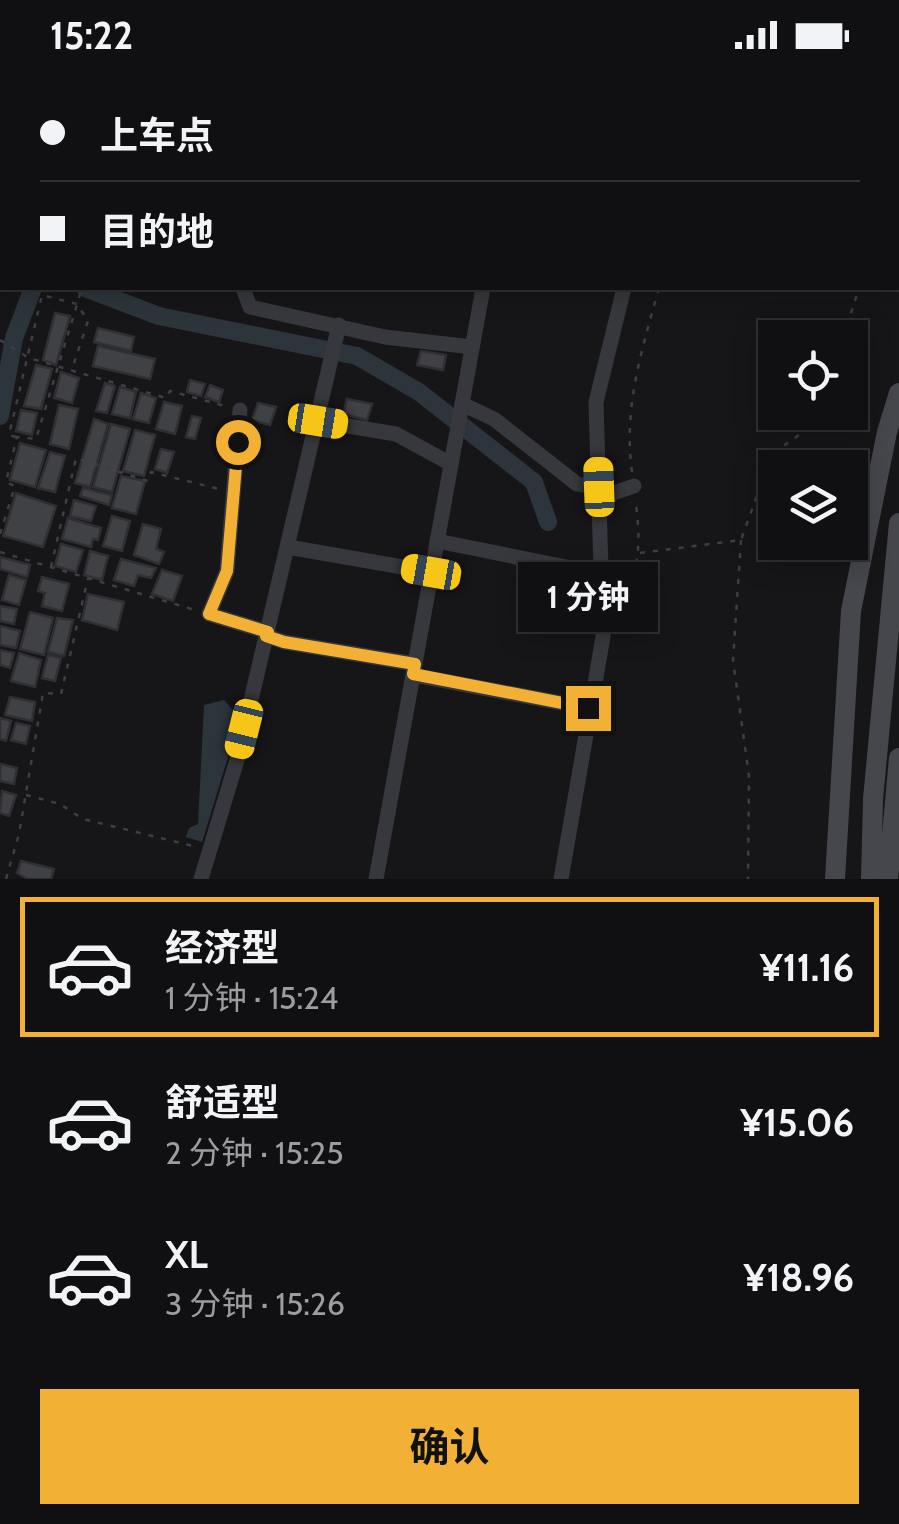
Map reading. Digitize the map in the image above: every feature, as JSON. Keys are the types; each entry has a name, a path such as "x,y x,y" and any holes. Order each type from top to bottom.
{"main road":[{"path":"836,879 852,611 887,432 899,394"},
{"path":"872,879 873,799 899,523"},
{"path":"888,879 899,758"}],"street":[{"path":"244,290 250,307 384,337 472,347"},
{"path":"376,879 483,290"},
{"path":"561,879 603,636 596,402 624,290"},
{"path":"200,879 236,760 339,326"},
{"path":"462,404 494,419 577,484 599,492 634,486"},
{"path":"240,410 227,571 209,614 284,642 588,708"},
{"path":"318,421 396,434 451,464"},
{"path":"437,541 601,574"},
{"path":"288,547 431,572"}],"path":[{"path":"72,369 88,321 78,304 42,295 9,434 36,439 60,365 78,304 82,290"},
{"path":"849,320 858,290"},
{"path":"0,340 26,356 166,398 170,391 240,410"},
{"path":"748,879 749,776 733,660 741,540 772,454 806,430"},
{"path":"0,534 16,486 6,482 17,437"},
{"path":"52,567 76,458 148,482 151,472 235,493"},
{"path":"640,553 741,540"},
{"path":"0,552 209,614"},
{"path":"6,879 26,795 43,693 61,694 88,578"},
{"path":"26,795 60,804 84,819 209,850"}],"shaded area":[{"path":"224,700 240,718 202,842 186,837 189,828 198,824 204,705"}],"building":[{"path":"55,313 70,316 56,365 43,360"},
{"path":"98,328 134,337 131,351 94,342"},
{"path":"98,346 155,359 150,379 93,366"},
{"path":"421,351 446,355 443,370 417,365"},
{"path":"36,365 52,369 41,409 24,406"},
{"path":"61,372 79,378 72,403 54,398"},
{"path":"190,380 205,384 201,396 187,392"},
{"path":"105,383 115,386 107,413 96,411"},
{"path":"210,385 223,390 219,402 205,397"},
{"path":"120,387 136,392 130,418 112,414"},
{"path":"141,393 156,398 149,423 133,419"},
{"path":"347,399 372,404 367,420 343,414"},
{"path":"164,402 182,406 175,434 156,429"},
{"path":"258,403 276,407 270,425 252,420"},
{"path":"59,405 78,409 69,449 50,444"},
{"path":"21,410 37,413 32,435 16,431"},
{"path":"192,416 201,418 195,439 186,437"},
{"path":"94,419 108,424 90,487 75,483"},
{"path":"111,424 130,429 112,492 93,487"},
{"path":"135,430 155,435 144,476 123,471"},
{"path":"20,443 46,450 35,487 10,480"},
{"path":"161,449 174,452 167,473 155,469"},
{"path":"50,452 65,456 55,492 38,488"},
{"path":"121,476 145,481 136,514 112,508"},
{"path":"83,488 112,495 109,505 80,496"},
{"path":"16,493 56,506 43,547 3,536"},
{"path":"74,500 96,506 91,521 70,516"},
{"path":"112,516 130,521 122,551 103,546"},
{"path":"68,518 101,528 98,540 93,539 91,547 62,539"},
{"path":"143,524 161,529 156,549 164,552 159,564 134,555"},
{"path":"61,544 83,550 76,572 55,566"},
{"path":"90,551 108,556 102,580 84,575"},
{"path":"0,557 30,565 27,577 0,569"},
{"path":"121,559 156,568 151,578 138,575 134,586 114,580"},
{"path":"162,570 182,576 173,601 152,594"},
{"path":"9,575 26,580 19,605 2,600"},
{"path":"42,577 69,584 62,611 42,606 45,593 38,591"},
{"path":"88,594 124,602 117,630 82,620"},
{"path":"0,606 17,609 14,624 0,621"},
{"path":"30,612 53,618 44,655 20,649"},
{"path":"57,618 73,620 64,656 48,652"},
{"path":"0,626 20,631 16,648 0,645"},
{"path":"0,650 14,653 10,668 0,665"},
{"path":"19,653 41,660 35,687 11,681"},
{"path":"48,655 61,658 55,681 42,678"},
{"path":"10,697 35,702 32,721 5,715"},
{"path":"0,718 11,721 6,741 0,739"},
{"path":"16,723 30,726 26,744 11,740"},
{"path":"0,764 17,768 14,784 0,781"},
{"path":"2,791 16,795 9,816 0,813"},
{"path":"21,861 54,869 51,879 28,879 17,873"}],"waterway":[{"path":"0,416 14,338 32,290"},
{"path":"90,290 159,316 357,356 419,392 534,482 548,522"}],"route":[{"path":"238,442 227,571 209,614 268,632 266,636 284,642 415,664 413,674 588,708"}]}
